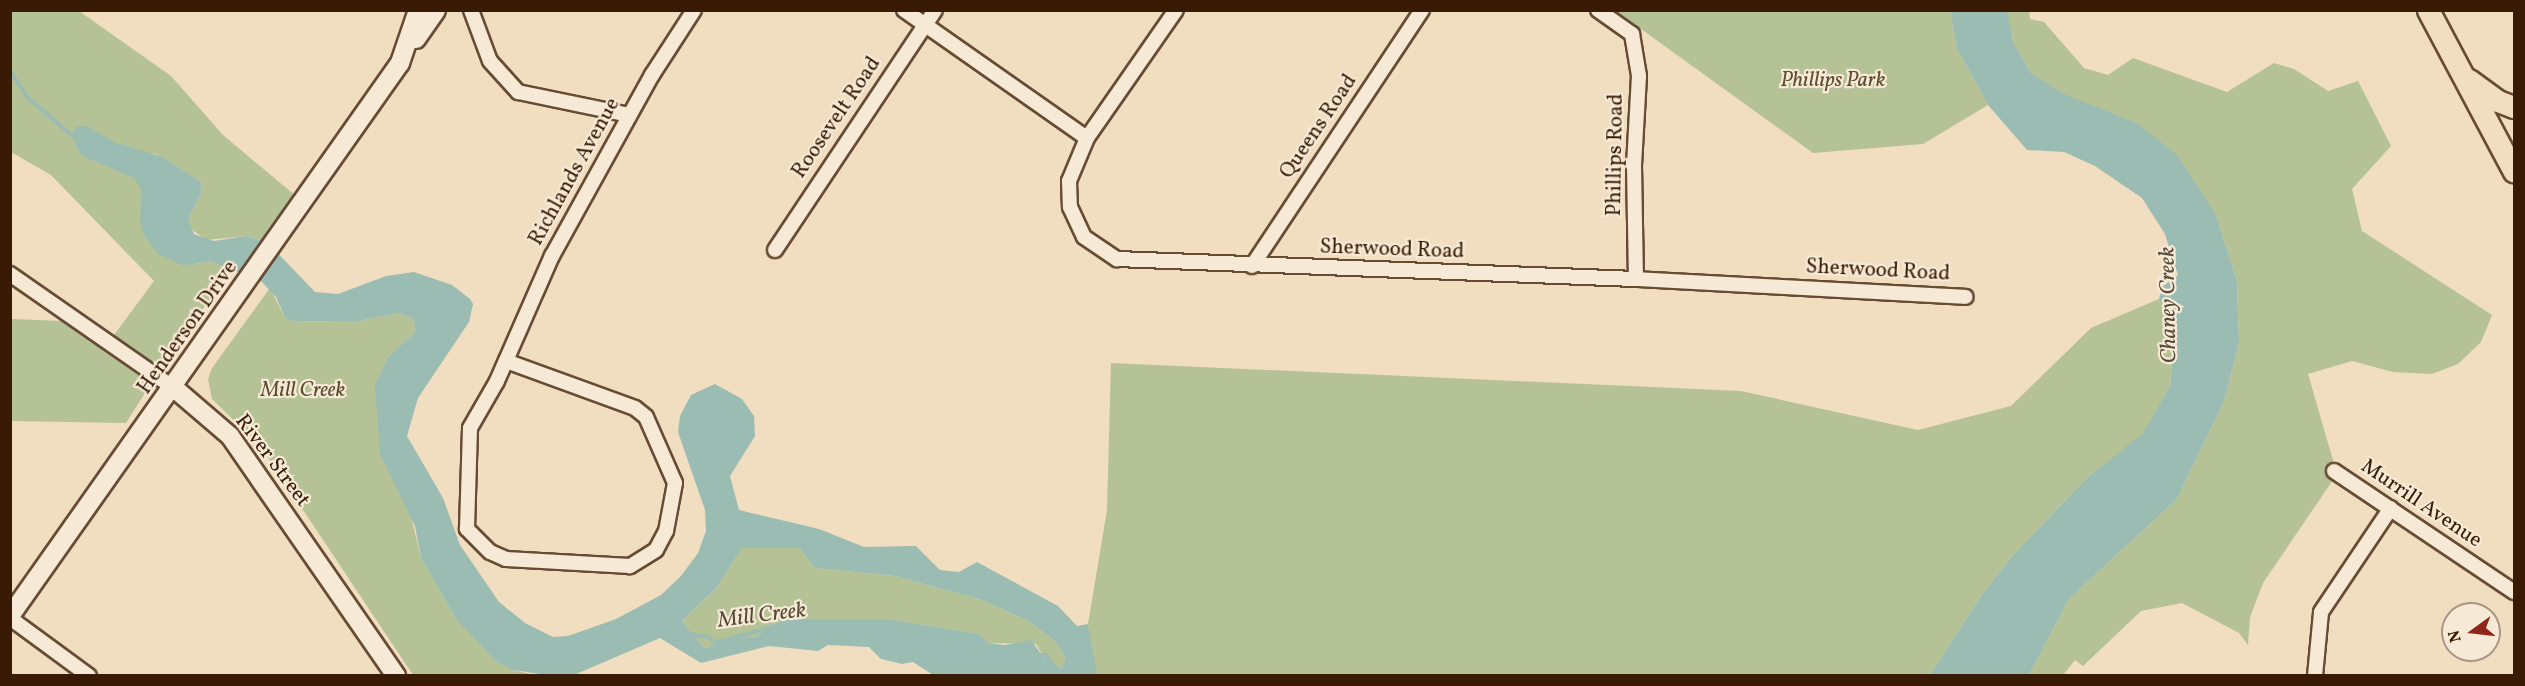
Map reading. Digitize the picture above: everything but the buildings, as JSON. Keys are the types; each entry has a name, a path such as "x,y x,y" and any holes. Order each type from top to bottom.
{"main road":[{"name":"Henderson Drive","path":"400,63 418,10"},
{"name":"Henderson Drive","path":"10,617 174,388 436,10"},
{"path":"2428,10 2514,172"},
{"path":"2466,78 2498,101 2514,107"},
{"name":"River Street","path":"174,388 230,436 396,675"}],"street":[{"path":"471,10 490,61 518,92 629,115"},
{"name":"Richlands Avenue","path":"506,361 635,408 646,417 675,483 666,531 656,550 630,566 563,564 506,559 474,540 467,529 465,507 470,428 506,361 552,256 629,115 694,10"},
{"path":"904,10 1087,138"},
{"name":"Roosevelt Road","path":"775,250 935,10"},
{"name":"Sherwood Road","path":"1176,10 1087,138 1069,181 1070,207 1084,237 1117,259 1636,279 1966,297"},
{"name":"Queens Road","path":"1252,266 1422,10"},
{"name":"Phillips Road","path":"1598,10 1632,34 1639,76 1634,165 1636,279"},
{"name":"River Street","path":"10,274 174,388"},
{"name":"Murrill Avenue","path":"2334,471 2514,592"},
{"path":"2315,675 2321,612 2391,508"},
{"path":"10,617 89,675"}],"green space":[{"path":"11,11 79,11 171,76 223,135 303,202 267,242 246,236 207,240 189,228 188,219 202,192 200,181 153,153 184,266 211,261 232,267 164,365 149,363 114,335 154,281 51,175 11,152"},
{"name":"Phillips Park","path":"1616,11 1950,11 1957,49 1988,105 1923,144 1813,153"},
{"path":"2029,11 2030,19 2044,22 2084,68 2108,75 2133,58 2227,92 2274,63 2294,69 2328,91 2358,81 2391,146 2352,189 2362,231 2492,315 2481,342 2458,364 2432,374 2393,372 2352,361 2308,374 2337,474 2263,583 2250,617 2248,645 2239,633 2182,603 2141,611 2083,666 2075,660 2063,675 2029,675 2069,599 2177,499 2224,401 2239,343 2237,281 2216,215 2137,123 2064,95 2031,73 2013,42 2006,12"},
{"name":"Mill Creek","path":"270,288 285,318 292,321 353,322 400,313 414,319 415,332 388,357 411,516 421,558 456,619 513,670 535,675 413,675 261,447 212,399 208,379 212,368"},
{"path":"2159,299 2175,320 2170,386 2143,434 2087,478 2012,556 1980,597 1930,675 1097,675 1095,672 1088,624 1107,510 1111,363 1741,391 1918,430 2011,406 2091,328"},
{"path":"11,319 62,321 146,381 148,388 126,423 11,421"},
{"path":"742,548 799,548 815,568 895,576 982,600 1028,621 1056,642 1065,657 1062,670 1044,658 1036,644 989,643 979,634 888,619 791,619 773,624 754,638 737,638 705,648 682,621 717,587"}],"water":[{"name":"Chaney Creek","path":"1950,11 2007,11 2013,42 2031,73 2064,94 2137,123 2177,155 2216,215 2237,281 2239,343 2224,401 2177,499 2069,599 2029,675 1930,675 1980,597 2012,556 2087,478 2143,433 2170,386 2175,321 2159,299 2163,286 2178,275 2165,234 2142,198 2095,166 2064,152 2027,150 1988,105 1957,49"},
{"path":"87,126 114,142 162,157 200,181 202,192 188,219 194,234 214,241 246,236 267,242 315,292 338,294 386,276 414,272 452,285 470,299 473,304 469,322 418,398 407,436 443,498 460,545 499,602 525,623 553,637 568,636 616,619 661,595 681,576 698,553 706,531 705,510 678,432 680,416 691,395 715,384 742,399 754,416 755,436 730,476 739,510 819,529 864,547 916,546 940,570 959,572 977,562 1058,606 1077,626 1088,624 1097,675 933,675 913,662 902,664 881,659 869,647 828,645 818,651 769,646 701,663 660,638 574,675 546,675 513,670 497,662 456,619 421,558 415,526 380,454 375,385 388,357 415,332 414,319 400,313 353,322 292,321 285,318 276,297 261,281 211,261 184,266 158,254 144,235 140,220 141,189 134,178 85,157 78,150 73,138 75,127","holes":["742,548 799,548 815,568 895,576 982,600 1028,621 1056,642 1065,657 1062,669 1044,658 1031,640 1005,645 989,643 979,634 888,619 791,619 773,624 754,638 737,638 705,648 682,621 717,587"]}],"waterway":[{"name":"Mill Creek","path":"10,71 29,99 73,136 77,134"},
{"name":"Mill Creek","path":"688,634 709,637 715,643 772,627"},
{"name":"Mill Creek","path":"1038,655 1046,655 1054,667"}]}
